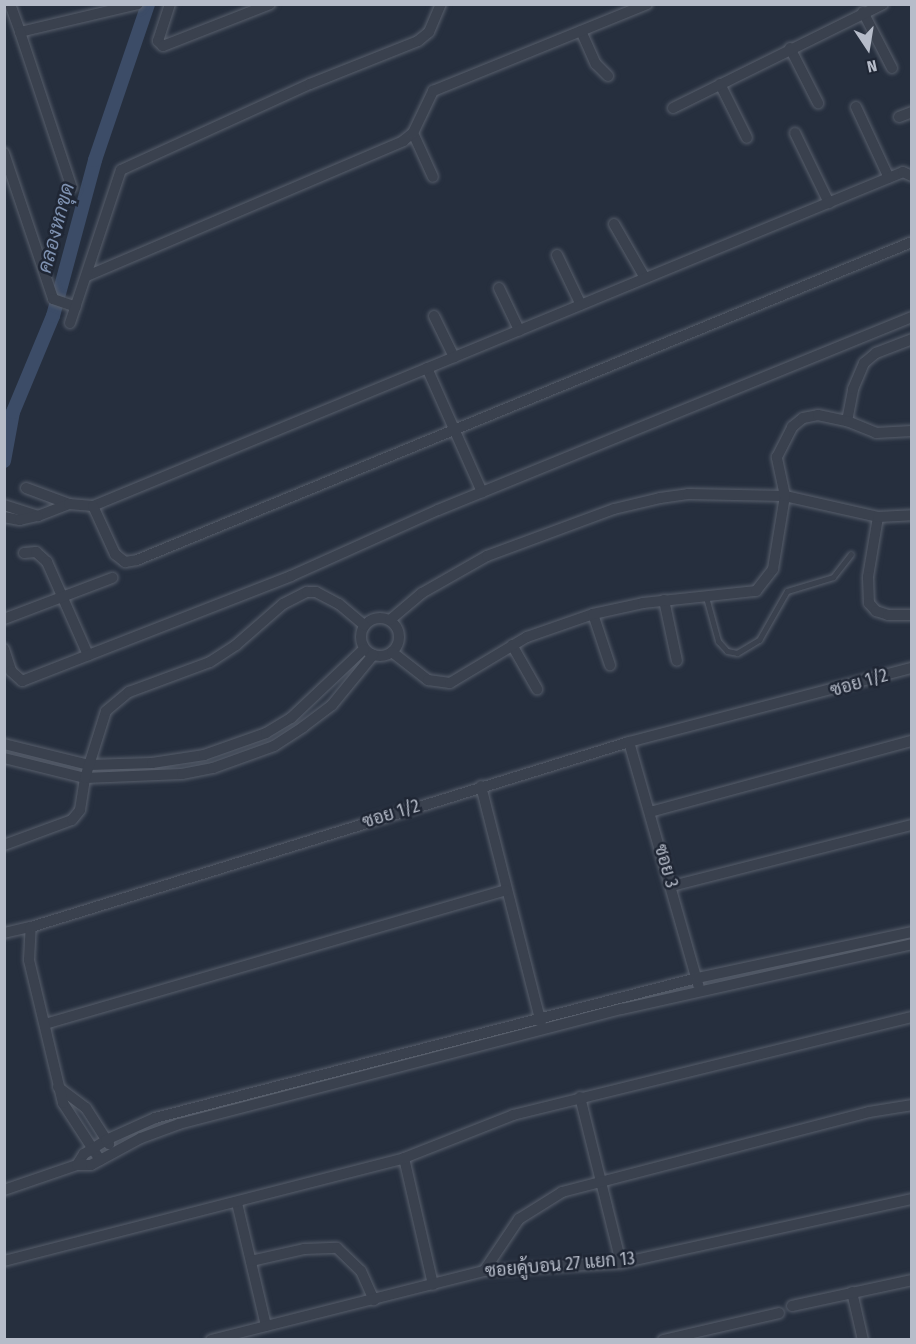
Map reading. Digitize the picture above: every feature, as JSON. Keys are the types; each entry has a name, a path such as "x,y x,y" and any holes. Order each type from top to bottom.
{"street":[{"path":"10,4 72,188"},
{"path":"170,4 158,41 163,46 270,4"},
{"path":"70,324 72,305 87,276 121,170 310,84 418,41 429,32 441,4"},
{"path":"87,276 403,141 413,133 433,92 647,4"},
{"path":"674,108 790,48 884,4"},
{"path":"20,32 137,5"},
{"path":"863,12 892,68"},
{"path":"580,31 596,64 608,76"},
{"path":"790,48 818,103"},
{"path":"720,84 747,138"},
{"path":"856,107 889,178"},
{"path":"899,117 912,112"},
{"path":"413,133 433,177"},
{"path":"795,133 829,203"},
{"path":"4,153 53,298 72,305"},
{"path":"26,488 69,504 93,506 903,172 912,176"},
{"path":"614,224 645,278"},
{"path":"93,506 115,554 120,560 130,562 912,242"},
{"path":"556,255 581,305"},
{"path":"499,288 519,330"},
{"path":"434,316 454,357"},
{"path":"4,649 11,671 22,681 291,576 482,492 912,317"},
{"path":"847,421 853,389 864,363 876,353 912,339"},
{"path":"427,368 482,492"},
{"path":"4,744 88,765 189,758 231,748 273,728 314,699 368,652 392,652 438,684 459,681 512,645 593,614 664,600 747,593 764,586 773,569 785,496 777,457 792,427 803,418 818,416 847,421 876,433 912,431"},
{"path":"390,620 422,593 487,556 614,509 688,494 785,496 879,517 912,515"},
{"path":"4,517 20,520 39,516 69,504"},
{"path":"4,505 24,509 39,516"},
{"path":"879,517 868,578 869,603 882,613 912,615"},
{"path":"24,553 36,552 47,562 65,597 88,655"},
{"path":"4,619 112,578"},
{"path":"4,845 72,820 80,810 88,765 106,711 129,692 210,662 297,596 316,592 339,604 364,625"},
{"path":"664,600 677,660"},
{"path":"593,614 610,665"},
{"path":"368,652 360,633 364,625 376,617 390,620 399,636 392,652"},
{"path":"512,645 537,689"},
{"path":"4,758 85,778 191,772 242,759 281,741 332,705 368,652"},
{"name":"ซอย 1/2","path":"4,933 31,927 480,786 629,742 912,668"},
{"path":"273,728 281,741"},
{"path":"650,812 912,741"},
{"name":"ซอย 3","path":"629,742 672,886 700,991"},
{"path":"189,758 191,772"},
{"path":"480,786 541,1024"},
{"path":"672,886 912,825"},
{"path":"45,1024 506,890"},
{"path":"31,927 29,960 58,1087 63,1103 100,1160"},
{"path":"4,1190 72,1167 91,1165 114,1152 178,1124 541,1024 697,978 912,932"},
{"path":"72,1167 92,1149 136,1124 174,1113 541,1024 912,944"},
{"path":"4,1261 237,1203 404,1158 482,1125 580,1097 912,1017"},
{"path":"58,1087 86,1108 114,1152"},
{"path":"580,1097 621,1263"},
{"path":"484,1271 519,1219 562,1192 869,1112 912,1105"},
{"path":"404,1158 433,1285"},
{"name":"ซอยคู้บอน 27 แยก 13","path":"211,1340 484,1271 621,1263 912,1199"},
{"path":"237,1203 266,1326"},
{"path":"251,1261 322,1246 337,1248 361,1271 374,1300"},
{"path":"792,1306 912,1280"},
{"path":"852,1292 863,1340"},
{"path":"663,1340 779,1313"}],"lane":[{"path":"706,597 718,641 726,651 737,653 759,640 787,591 833,577 851,554"}],"waterway":[{"name":"คลองหกขุด","path":"4,461 13,412 53,316 95,160 148,4"}]}
